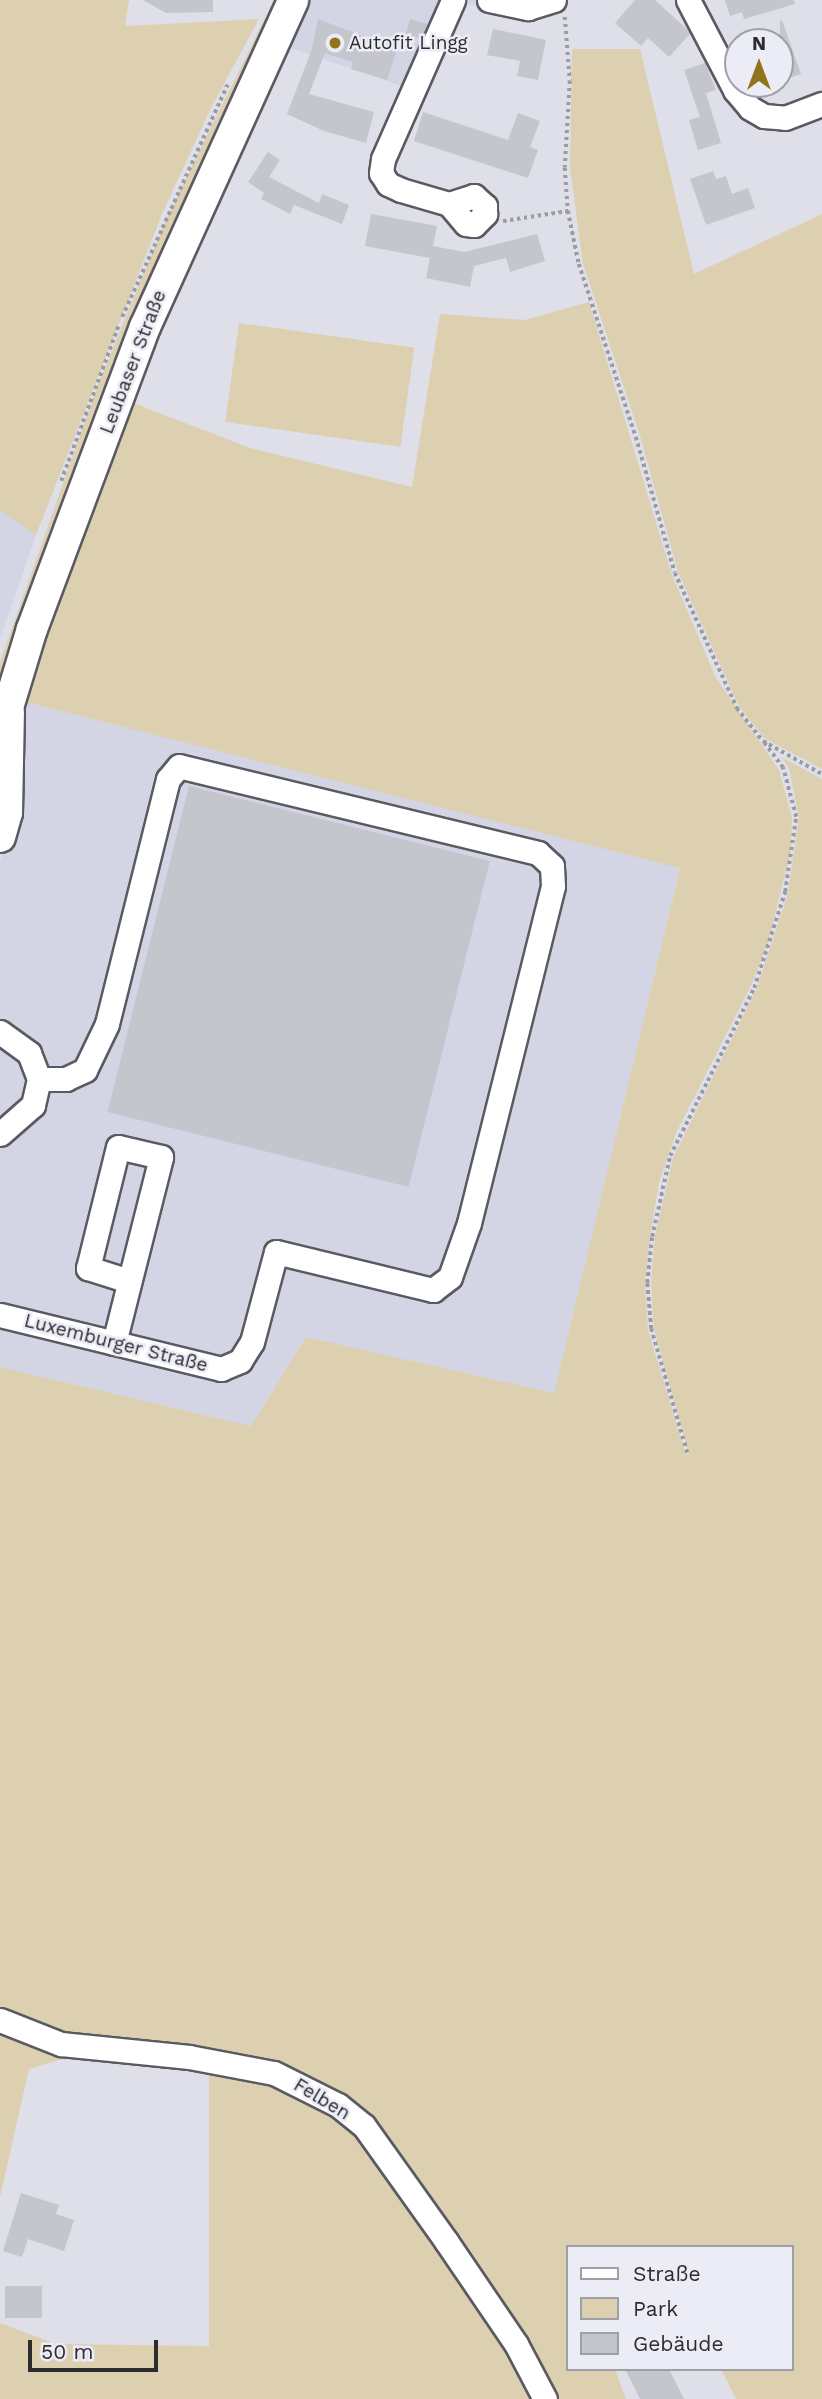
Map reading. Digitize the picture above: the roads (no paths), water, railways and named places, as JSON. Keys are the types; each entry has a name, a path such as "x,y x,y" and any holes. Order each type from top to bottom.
{"main road":[{"name":"Leubaser Straße","path":"0,734 9,701 145,327 293,0"},
{"path":"0,837 9,776 9,701"}],"street":[{"path":"453,0 383,159 382,173 388,184 449,204 474,196 485,206 481,221"},
{"path":"489,0 528,8 560,6"},
{"path":"688,0 734,90 750,108 764,116 785,118 822,104"},
{"name":"Luxemburger Straße","path":"0,1315 221,1369 240,1361 252,1342 276,1252 433,1290 450,1277 472,1210 552,886 552,866 538,853 179,765 168,779 107,1024 85,1070 66,1079 39,1079"},
{"path":"0,1032 29,1053 39,1079 33,1105 0,1134"},
{"path":"114,1343 161,1157 118,1147 88,1268 129,1281"},
{"name":"Felben","path":"0,2020 61,2043 189,2057 274,2073 338,2105 364,2126 446,2241 516,2344 545,2399"}],"place":[{"name":"Autofit Lingg","path":"335,43"}]}
